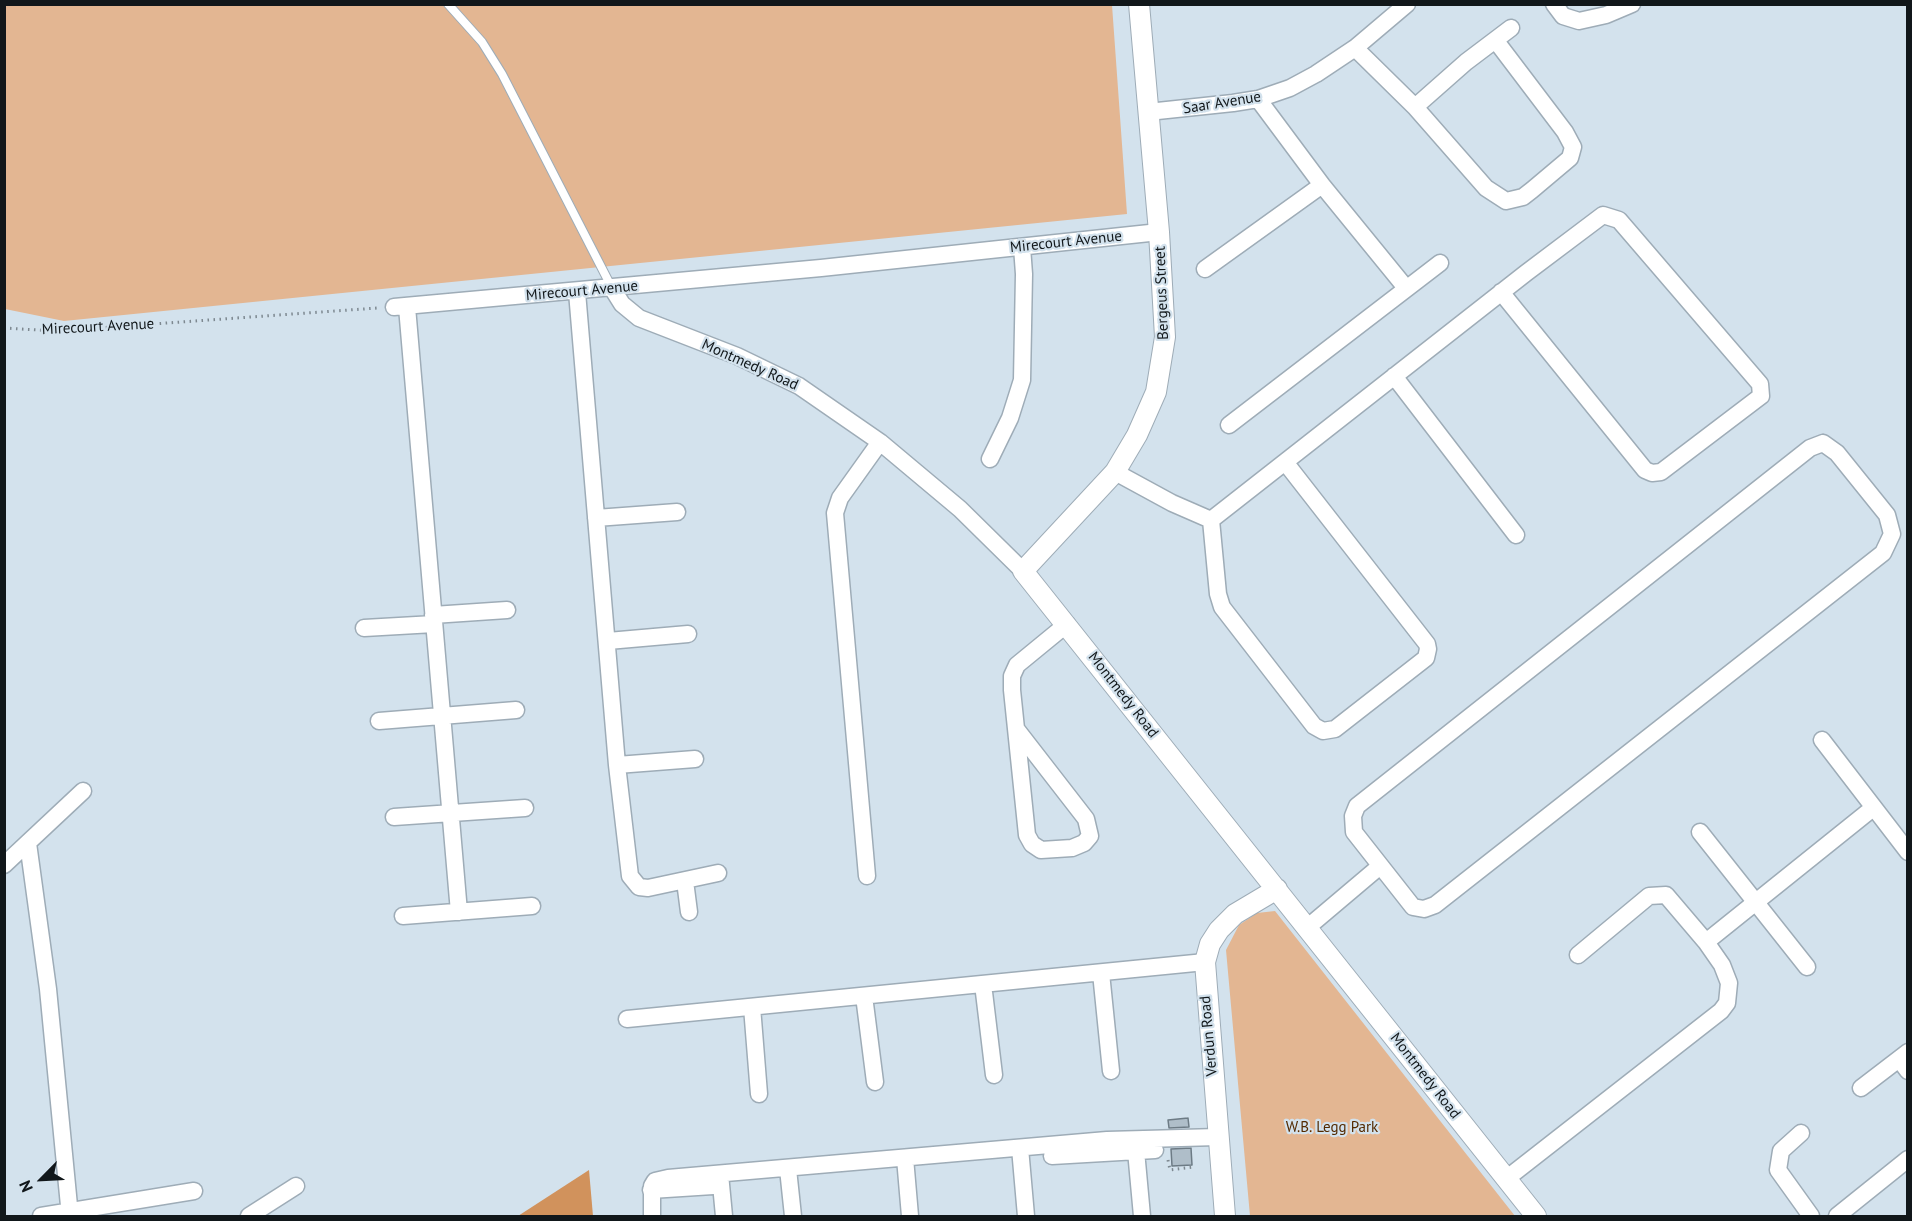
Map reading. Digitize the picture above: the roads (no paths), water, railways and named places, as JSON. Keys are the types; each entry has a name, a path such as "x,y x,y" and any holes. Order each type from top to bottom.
{"street":[{"name":"Bergeus Street","path":"1023,571 1115,472 1137,435 1156,392 1165,337 1159,232 1139,4"},
{"name":"Saar Avenue","path":"1148,112 1258,99 1316,74 1355,48 1407,4"},
{"path":"1554,4 1563,16 1579,21 1606,15 1632,4"},
{"path":"1415,107 1466,62 1511,28"},
{"path":"1355,48 1415,107 1497,197 1506,201 1515,200 1532,190 1570,158 1573,147 1565,132 1496,41"},
{"path":"1258,99 1322,185 1406,288"},
{"path":"1205,270 1322,185"},
{"path":"1211,520 1394,376 1598,217 1613,216 1627,229 1760,384 1761,396 1661,472 1652,473 1645,470 1502,292"},
{"name":"Mirecourt Avenue","path":"434,619 400,307 577,292 1159,232"},
{"path":"990,459 1010,418 1022,380 1024,274 1022,247"},
{"path":"1229,425 1440,263"},
{"name":"Montmedy Road","path":"612,288 622,304 639,318 737,356 799,386 880,442 960,509 1023,571 1536,1216"},
{"path":"577,292 617,765 629,868 633,882 648,888 718,873"},
{"path":"1394,376 1516,535"},
{"path":"867,876 835,513 840,498 880,442"},
{"path":"1823,443 1829,446 1887,515 1892,534 1882,554 1435,905 1424,909 1413,907 1380,867 1354,832 1354,811 1360,802 1810,448 1823,443"},
{"path":"1211,520 1218,594 1222,607 1314,726 1323,731 1335,729 1426,658 1428,649 1285,462"},
{"path":"1115,472 1172,503 1211,520"},
{"path":"596,518 677,512"},
{"path":"364,628 507,610"},
{"path":"434,619 459,912"},
{"path":"1017,730 1086,819 1090,836 1084,843 1072,848 1056,850 1041,850 1032,844 1025,825 1011,676 1017,665 1067,624"},
{"path":"608,641 688,634"},
{"path":"379,721 516,710"},
{"path":"1821,740 1908,852"},
{"path":"617,765 695,759"},
{"path":"4,865 83,791"},
{"path":"394,817 525,808"},
{"path":"1706,942 1873,808"},
{"path":"1700,832 1807,967"},
{"path":"28,843 48,990 70,1214"},
{"path":"1308,927 1380,867"},
{"path":"685,880 689,912"},
{"name":"Verdun Road","path":"1225,1216 1205,962 1210,944 1219,930 1235,914 1277,889"},
{"path":"1506,1179 1721,1011 1729,991 1727,975 1706,942 1666,895 1649,896 1578,955"},
{"path":"403,916 532,906"},
{"path":"627,1019 1205,962"},
{"path":"1101,973 1111,1071"},
{"path":"983,984 994,1075"},
{"path":"864,996 875,1082"},
{"path":"752,1007 759,1094"},
{"path":"1861,1088 1905,1060"},
{"path":"1802,1133 1781,1151 1778,1170 1811,1216"},
{"path":"1136,1145 1167,1150 1218,1142"},
{"path":"651,1216 651,1190 721,1179 1020,1153 1218,1142"},
{"path":"1136,1145 1142,1216"},
{"path":"1020,1153 1026,1216"},
{"path":"1837,1216 1908,1159"},
{"path":"905,1163 910,1216"},
{"path":"788,1174 793,1216"},
{"path":"721,1179 724,1216"},
{"path":"249,1216 296,1186"},
{"path":"41,1216 70,1214 194,1191"}],"lane":[{"path":"448,4 482,42 502,74 612,288"},
{"path":"1377,28 1400,4"}],"park label":[{"name":"W.B. Legg Park","path":"1332,1128"}]}
